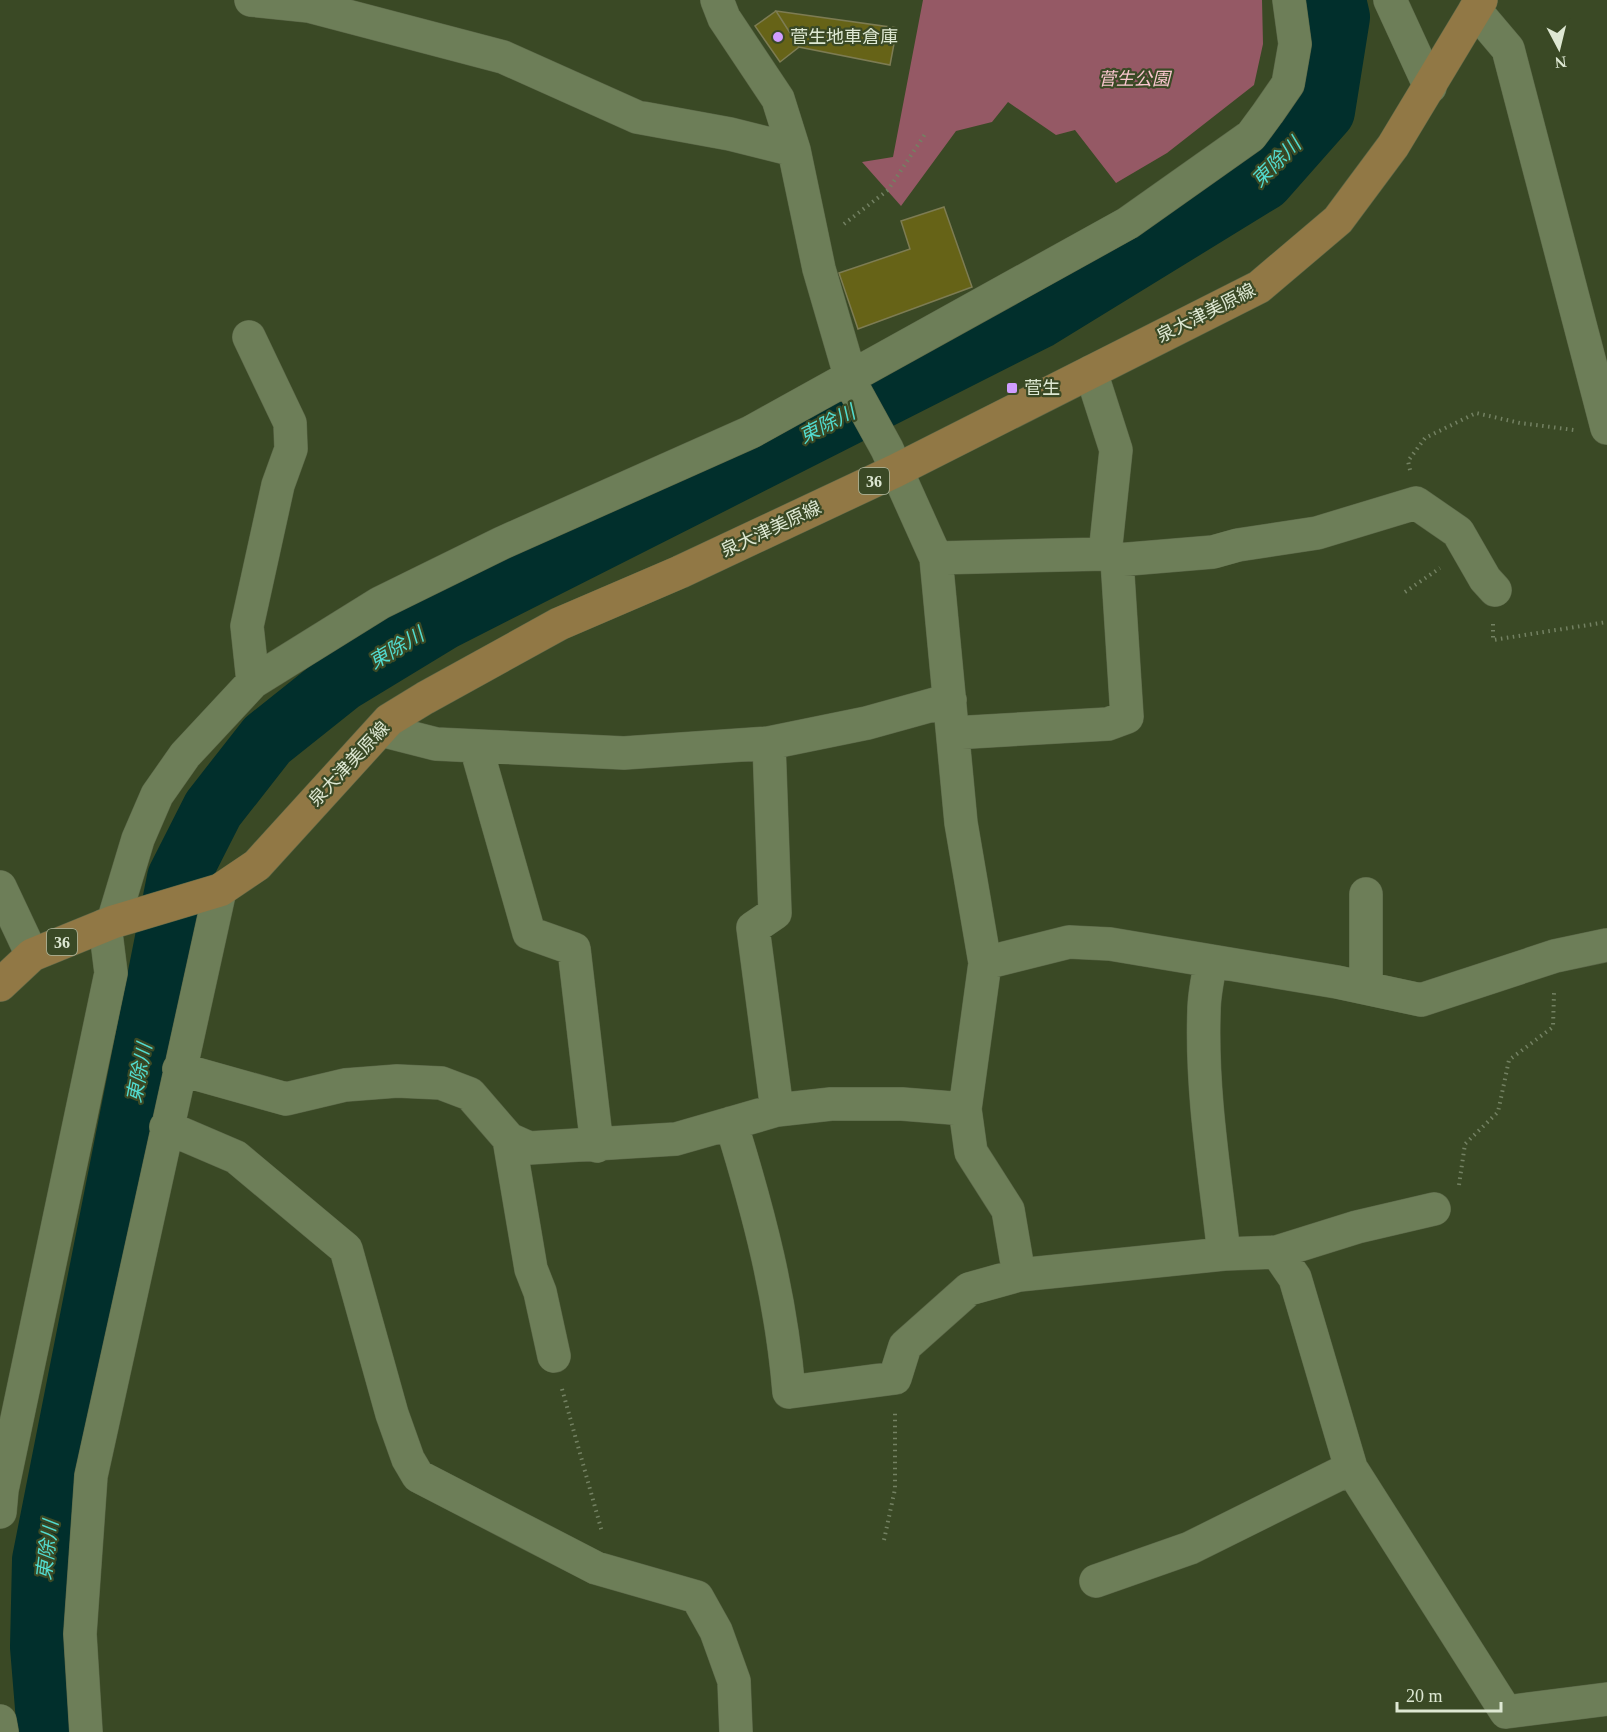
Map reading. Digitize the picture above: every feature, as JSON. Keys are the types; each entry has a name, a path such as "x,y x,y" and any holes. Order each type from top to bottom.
{"main road":[{"name":"泉大津美原線","path":"0,985 32,955 117,921 213,893 257,865 390,720 425,698 559,624 680,572 891,460 1091,372 1259,287 1338,220 1393,146 1478,5"}],"street":[{"path":"251,0 309,6 503,57 637,117 730,134 794,150"},
{"path":"717,0 724,18 778,99 794,150 814,246 852,383 891,460 936,558 961,823 985,963 966,1109 971,1152 1008,1210 1019,1275"},
{"path":"0,1512 111,973 117,921 138,839 157,795 185,756 253,682 380,603 502,543 751,432 852,383 1128,223 1251,136 1288,84 1295,44 1289,0"},
{"path":"1390,0 1430,87"},
{"path":"1478,5 1508,49 1596,430"},
{"path":"249,337 290,423 291,449 278,485 248,626 253,682"},
{"path":"953,734 1108,724 1127,717 1111,557 1116,450 1091,372"},
{"path":"936,558 1111,557 1213,552 1239,545 1317,533 1416,503 1458,532 1495,590"},
{"path":"381,730 436,744 624,753 769,743 867,723 950,700"},
{"path":"769,743 775,913 753,928 777,1110"},
{"path":"476,747 529,933 574,949 597,1146"},
{"path":"0,887 32,955"},
{"path":"86,1732 80,1634 91,1476 166,1127 213,893"},
{"path":"1366,894 1366,988"},
{"path":"985,963 1069,942 1110,944 1366,988 1421,1000 1555,956 1607,945"},
{"path":"1211,961 1204,1009 1205,1063 1210,1134 1224,1254"},
{"path":"178,1069 286,1099 345,1085 398,1081 441,1083 470,1094 509,1139 530,1148 597,1146 676,1139 777,1110 831,1104 902,1104 966,1109"},
{"path":"730,1123 759,1212 775,1279 789,1392 895,1378 905,1346 969,1289 1019,1275 1224,1254 1277,1252 1357,1227 1434,1209"},
{"path":"166,1127 236,1156 346,1249 392,1414 408,1460 418,1476 596,1568 697,1597 716,1631 734,1681 736,1732"},
{"path":"509,1139 531,1269 540,1292 554,1356"},
{"path":"1277,1252 1295,1278 1351,1468 1507,1722 1607,1699"},
{"path":"1096,1581 1190,1548 1351,1468"},
{"path":"0,1721 2,1732"}],"path":[{"path":"814,246 888,190 925,134"},
{"path":"1416,503 1408,461 1425,438 1451,423 1476,413 1520,423 1596,430"},
{"path":"1405,592 1467,549"},
{"path":"1495,590 1494,640 1607,622"},
{"path":"1434,1209 1456,1205 1466,1144 1498,1112 1509,1060 1552,1027 1555,956"},
{"path":"554,1356 613,1573"},
{"path":"884,1540 895,1489 895,1378"}],"green space":[{"name":"菅生公園","path":"923,0 1262,0 1263,44 1254,85 1167,153 1116,183 1075,130 1056,135 1008,102 992,122 956,131 901,206 862,162 893,157"}],"building":[{"path":"776,11 897,28 890,65 799,47"},
{"name":"菅生地車倉庫","path":"776,11 799,47 780,62 755,26"},
{"path":"944,207 972,287 858,329 839,273 910,249 901,221"}],"waterway":[{"name":"東除川","path":"48,1732 41,1647 43,1560 178,878 213,809 267,740 341,681 443,619 1038,318 1263,180 1324,111 1339,17 1335,0"}],"place":[{"name":"菅生地車倉庫","path":"778,37"},
{"name":"菅生","path":"1012,388"}]}
